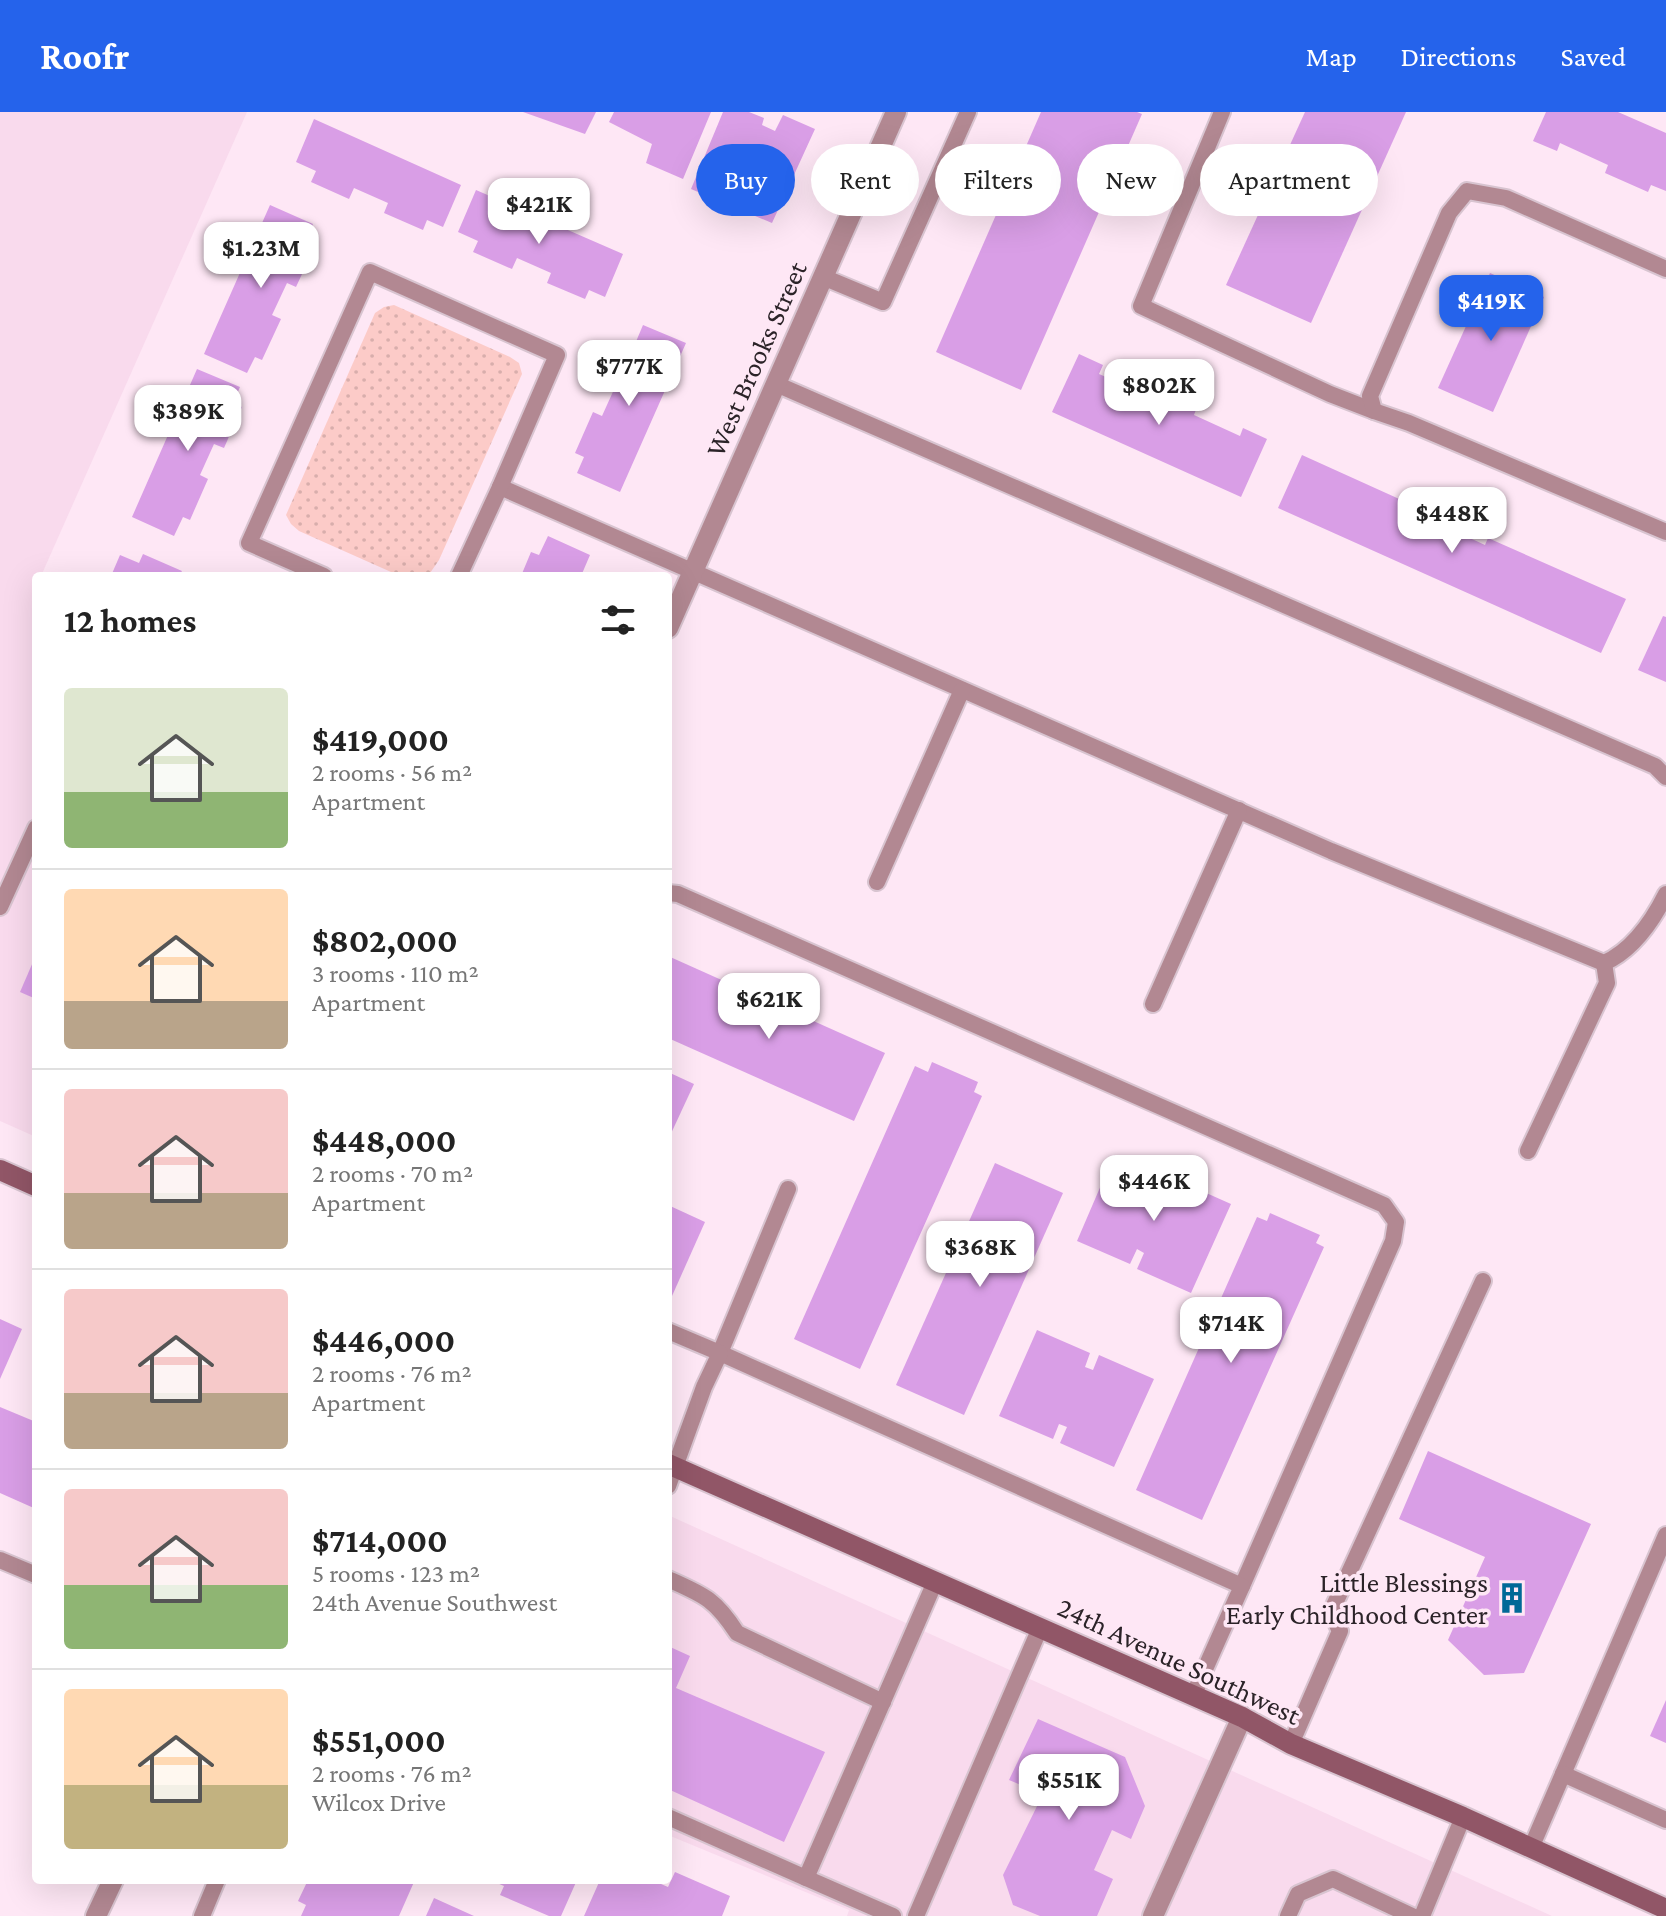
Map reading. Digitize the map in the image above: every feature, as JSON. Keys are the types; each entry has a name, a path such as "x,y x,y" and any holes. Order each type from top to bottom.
{"main road":[{"path":"0,1170 32,1184"},
{"name":"24th Avenue Southwest","path":"672,1473 1040,1628 1242,1717 1291,1744 1463,1817 1666,1909"}],"street":[{"name":"West Brooks Street","path":"672,619 896,112"},
{"path":"1153,1916 1242,1717"},
{"path":"96,1916 111,1884"}],"lane":[{"path":"823,277 883,302 968,112"},
{"path":"1222,112 1141,306 1330,394 1409,423 1666,532"},
{"path":"1374,411 1370,396 1449,213 1467,191 1506,198 1666,269"},
{"path":"315,572 249,543 370,272 557,355 461,572"},
{"path":"776,384 1655,766 1666,777"},
{"path":"500,487 1345,857 1604,963 1619,956 1631,945 1656,913 1666,894"},
{"path":"877,882 962,690"},
{"path":"1153,1004 1239,810"},
{"path":"0,907 32,837"},
{"path":"672,893 1384,1205 1396,1222 1393,1241 1193,1696"},
{"path":"1528,1151 1607,983 1604,963"},
{"path":"672,1467 788,1189"},
{"path":"1291,1744 1340,1631 1331,1612 1483,1281"},
{"path":"672,1333 1242,1586"},
{"path":"1531,1848 1666,1535"},
{"path":"0,1560 32,1573"},
{"path":"672,1581 706,1596 726,1615 737,1633 883,1702"},
{"path":"806,1878 935,1582"},
{"path":"916,1916 1040,1628"},
{"path":"1563,1774 1666,1820"},
{"path":"1422,1916 1463,1817"},
{"path":"672,1819 893,1916"},
{"path":"1288,1916 1298,1894 1333,1879 1412,1916"},
{"path":"202,1916 215,1884"}],"shaded area":[{"path":"0,112 247,112 43,572 32,572 32,1135 0,1121"},
{"path":"394,305 510,357 519,363 522,374 439,560 431,572 391,572 299,531 286,515 375,313"},
{"path":"672,1517 1552,1916 847,1916 849,1910 672,1837"}],"building":[{"path":"523,112 596,112 585,134"},
{"path":"614,112 711,112 683,179 646,163 652,144 609,122"},
{"path":"723,112 749,112 764,118 762,125 775,131 783,115 815,129 795,173 795,144 710,144"},
{"path":"1041,112 1142,114 1129,144 1077,144 1077,216 1097,216 1021,390 936,352 996,216 1061,216 1061,144 1027,144"},
{"path":"1305,112 1406,112 1378,174 1378,144 1290,144"},
{"path":"1546,112 1618,112 1666,133 1666,191 1651,185 1648,192 1605,173 1608,165 1560,143 1557,151 1533,141"},
{"path":"314,119 461,185 443,227 427,220 423,230 384,213 388,203 354,188 349,199 311,182 316,171 296,162"},
{"path":"476,190 623,254 605,297 589,290 585,299 547,283 551,273 517,258 512,269 473,252 478,241 458,232"},
{"path":"270,205 313,224 305,241 315,246 296,287 287,283 272,315 281,319 262,360 255,357 247,373 204,354"},
{"path":"755,216 775,216 772,223"},
{"path":"1258,216 1359,216 1311,323 1226,285"},
{"path":"1490,273 1544,297 1493,412 1438,388"},
{"path":"643,325 686,343 620,492 577,473 584,457 575,453 593,412 602,416 616,385 609,381 627,340 635,344"},
{"path":"1079,354 1103,365 1099,374 1146,394 1150,386 1197,407 1194,415 1240,436 1243,428 1267,439 1241,497 1052,412"},
{"path":"197,369 240,387 233,403 242,407 224,448 214,444 200,475 208,479 190,520 183,517 174,536 132,517"},
{"path":"1302,455 1439,517 1437,523 1485,545 1488,538 1626,599 1601,653 1278,508"},
{"path":"548,536 590,555 583,572 523,572 531,552 539,555"},
{"path":"143,554 182,571 113,572 120,555 139,563"},
{"path":"1663,616 1666,617 1666,682 1638,670"},
{"path":"672,958 885,1053 854,1121 672,1040"},
{"path":"32,964 32,997 20,992"},
{"path":"932,1062 978,1082 974,1092 982,1096 860,1369 794,1339 915,1066 928,1072"},
{"path":"672,1074 694,1084 672,1131"},
{"path":"1114,1155 1167,1178 1162,1192 1170,1195 1177,1180 1231,1204 1191,1293 1137,1269 1144,1253 1137,1249 1130,1264 1077,1241"},
{"path":"995,1163 1063,1193 964,1415 896,1385"},
{"path":"672,1207 705,1222 672,1296"},
{"path":"1270,1213 1320,1235 1316,1243 1324,1247 1202,1520 1136,1490 1257,1217 1267,1221"},
{"path":"0,1319 22,1329 0,1379"},
{"path":"1037,1330 1090,1353 1085,1367 1093,1370 1099,1355 1154,1379 1114,1467 1060,1443 1067,1427 1059,1424 1053,1439 999,1416"},
{"path":"0,1407 32,1420 32,1507 0,1493"},
{"name":"Little Blessings Early Childhood Center","path":"1428,1451 1591,1524 1524,1673 1484,1675 1448,1640 1485,1557 1399,1519"},
{"path":"672,1648 690,1656 676,1688 825,1752 784,1842 672,1791"},
{"path":"1666,1700 1666,1743 1650,1736"},
{"path":"1038,1719 1125,1757 1145,1806 1131,1839 1112,1830 1094,1870 1113,1879 1097,1916 1040,1916 1013,1905 1003,1875 1043,1794 1009,1780"},
{"path":"675,1872 730,1896 722,1916 584,1916 598,1884 661,1884 668,1887"},
{"path":"306,1884 413,1884 399,1916 301,1916 306,1905 298,1901"},
{"path":"499,1884 575,1884 561,1916 549,1916 500,1895 504,1886"},
{"path":"434,1898 474,1916 426,1916"}],"place":[{"name":"Little Blessings Early Childhood Center","path":"1512,1598"}]}
